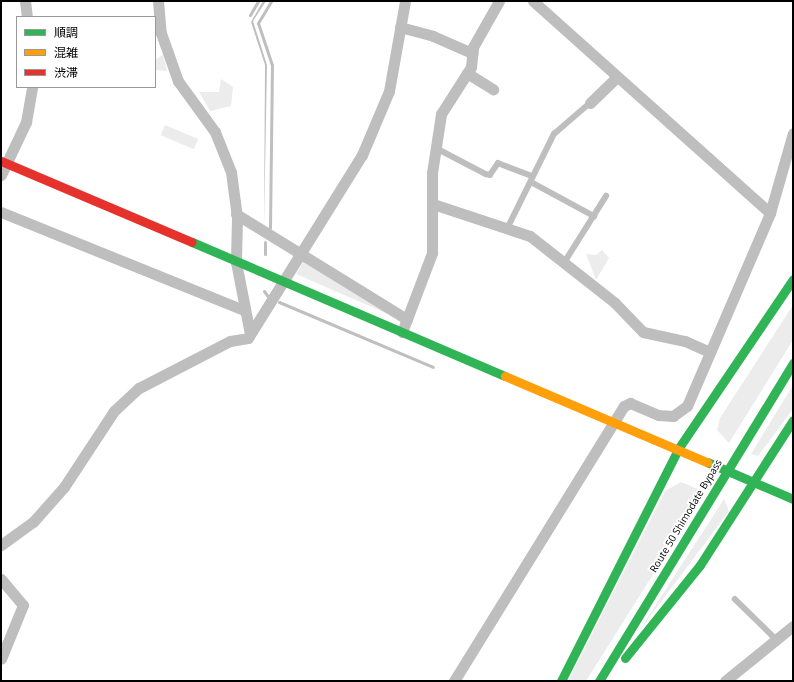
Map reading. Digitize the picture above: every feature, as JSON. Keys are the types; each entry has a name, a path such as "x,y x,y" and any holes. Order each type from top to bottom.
{"main road":[{"path":"3,162 678,448 793,499"},
{"path":"561,681 678,448 793,279"},
{"name":"Route 50 Shimodate Bypass","path":"599,681 712,493 793,364"},
{"path":"607,681 700,565 755,482 793,420"}],"street":[{"path":"25,1 26,16"},
{"path":"158,1 161,34 178,81 215,132 230,172 236,214 236,262 243,310 250,334"},
{"path":"1,545 33,522 64,487 114,411 139,388 250,334 362,155 389,91 405,1"},
{"path":"402,332 432,254 436,148 441,114 467,74 472,53 499,1"},
{"path":"532,1 770,213"},
{"path":"400,27 433,36 472,53"},
{"path":"467,74 492,89"},
{"path":"590,103 617,77"},
{"path":"1,175 3,162 26,122 32,88"},
{"path":"454,681 624,406 630,404 658,415 674,416 687,406 770,213 793,133"},
{"path":"433,204 508,227 530,236 564,263 643,332 685,341 710,352"},
{"path":"1,212 243,310"},
{"path":"236,214 407,319"},
{"path":"1,579 23,605 1,659"},
{"path":"725,681 792,627"}],"lane":[{"path":"508,227 554,134 590,103"},
{"path":"436,148 486,174 490,175 498,163 532,176"},
{"path":"530,182 594,216"},
{"path":"564,263 606,196"},
{"path":"735,599 776,639"}],"shaded area":[{"path":"263,1 266,1 253,21 267,65 264,227 265,65 251,22"},
{"path":"163,55 167,71 156,70 156,59"},
{"path":"221,79 233,87 231,106 210,111 199,92 219,92"},
{"path":"165,125 198,139 194,149 161,135"},
{"path":"602,250 609,258 596,280 586,254 596,255"},
{"path":"304,261 397,318 296,274"},
{"path":"793,305 793,340 729,443 717,430 720,418"},
{"path":"793,385 793,409 758,456 751,454"},
{"path":"681,482 705,492 586,681 568,681 665,491"},
{"path":"724,499 729,511 637,634"}],"waterway":[{"path":"250,15 258,1"},
{"path":"270,228 272,65 258,23 271,1"},
{"path":"265,242 265,254"},
{"path":"264,291 269,298"},
{"path":"279,302 433,367"}],"traffic: fast":[{"path":"192,242 505,376"},
{"path":"561,681 678,449 793,279"},
{"path":"599,681 793,363"},
{"path":"625,658 700,565 793,420"},
{"path":"707,462 793,499"}],"traffic: slow":[{"path":"505,376 707,462"}],"traffic: jam":[{"path":"1,161 192,242"}]}
